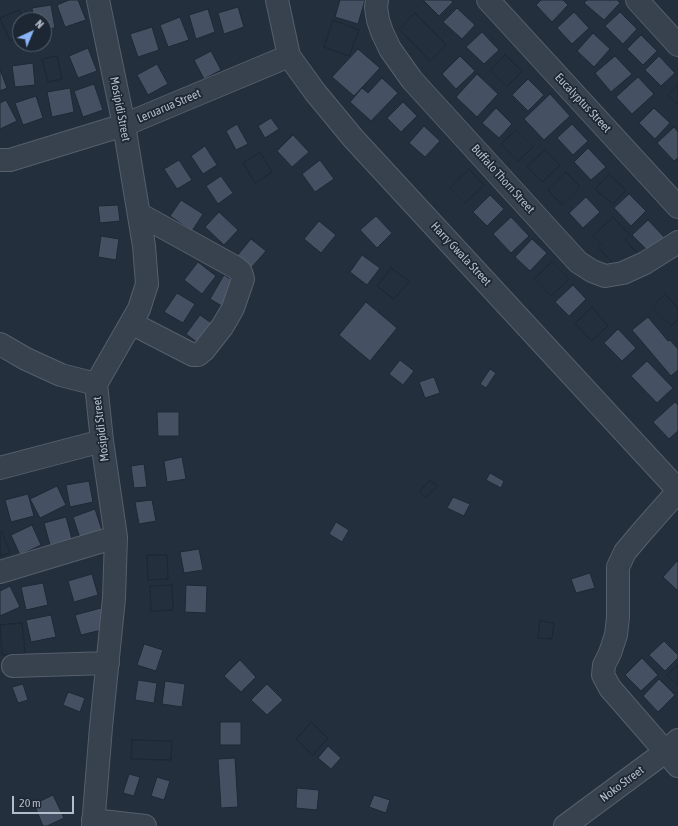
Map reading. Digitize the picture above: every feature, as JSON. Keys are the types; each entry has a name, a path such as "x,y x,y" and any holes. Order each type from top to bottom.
{"street":[{"name":"Mosipidi Street","path":"93,823 114,598 116,537 102,441 96,384 139,309 147,284 144,246 124,125 98,0"},
{"name":"Harry Gwala Street","path":"277,0 289,56 315,92 353,138 678,490"},
{"name":"Buffalo Thorn Street","path":"377,0 376,7 378,20 382,32 390,49 412,80 578,262 592,271 605,276 623,273 646,263 678,242"},
{"name":"Eucalyptus Street","path":"488,0 678,207"},
{"path":"638,0 678,45"},
{"name":"Leruarua Street","path":"0,160 10,160 124,125 289,56"},
{"path":"131,323 193,356 198,355 204,350 228,317 233,308 243,279 240,272 235,267 139,214"},
{"path":"0,344 26,359 61,375 96,384"},
{"path":"0,468 102,441"},
{"path":"674,753 610,688 603,675 604,666 616,635 618,617 618,567 625,552 678,490"},
{"path":"0,572 116,537"},
{"path":"13,666 108,663"},
{"name":"Noko Street","path":"566,826 674,753"},
{"path":"93,823 145,826"}],"building":[{"path":"69,0 78,0 86,20 65,27 57,5"},
{"path":"340,0 365,0 358,24 335,17"},
{"path":"423,0 451,0 453,2 439,16"},
{"path":"541,0 563,0 568,5 552,22 536,5"},
{"path":"587,0 617,0 620,3 604,20 584,3"},
{"path":"51,5 55,28 52,28 52,12 33,12 32,8"},
{"path":"238,7 244,27 224,34 218,13"},
{"path":"457,8 475,25 462,39 443,22"},
{"path":"208,9 215,32 196,39 189,15"},
{"path":"574,12 589,28 572,44 557,28"},
{"path":"620,12 637,29 623,44 605,26"},
{"path":"12,13 12,40 10,41 0,18"},
{"path":"12,13 12,40 10,41 0,18"},
{"path":"415,13 446,45 430,61 399,29"},
{"path":"415,13 446,45 430,61 399,29"},
{"path":"180,17 189,40 168,47 160,25"},
{"path":"333,20 359,30 349,56 324,47"},
{"path":"333,20 359,30 349,56 324,47"},
{"path":"152,27 159,50 138,57 130,34"},
{"path":"482,32 499,50 484,64 466,47"},
{"path":"593,33 610,49 594,67 577,51"},
{"path":"641,35 657,51 643,65 627,49"},
{"path":"88,48 97,71 78,78 69,56"},
{"path":"358,49 380,68 354,96 332,77"},
{"path":"211,51 221,70 204,79 194,60"},
{"path":"505,55 522,71 507,87 490,70"},
{"path":"505,55 522,71 507,87 490,70"},
{"path":"57,56 62,79 48,82 42,59"},
{"path":"57,56 62,79 48,82 42,59"},
{"path":"460,56 475,71 456,89 442,74"},
{"path":"615,56 632,74 611,92 595,73"},
{"path":"659,56 675,73 661,86 645,70"},
{"path":"33,63 35,85 15,87 12,66"},
{"path":"157,64 168,84 148,95 137,75"},
{"path":"0,69 7,88 0,91"},
{"path":"477,74 498,94 477,117 456,97"},
{"path":"638,77 654,94 632,114 616,97"},
{"path":"382,78 398,93 371,121 350,102 362,88 368,93"},
{"path":"528,79 544,95 528,111 512,95"},
{"path":"94,84 103,110 83,117 74,91"},
{"path":"678,85 678,105 668,95"},
{"path":"678,85 678,105 668,95"},
{"path":"70,88 74,112 52,117 47,92"},
{"path":"550,94 570,116 544,140 524,119"},
{"path":"36,96 43,118 23,125 15,103"},
{"path":"6,100 17,121 0,129 0,103"},
{"path":"403,102 417,116 401,132 387,118"},
{"path":"496,108 512,124 499,138 482,123"},
{"path":"654,108 670,123 655,139 639,123"},
{"path":"271,118 279,129 265,138 258,126"},
{"path":"237,124 248,144 236,150 226,131"},
{"path":"572,124 588,141 573,155 557,138"},
{"path":"424,126 440,141 425,157 409,143"},
{"path":"674,127 678,132 678,158 674,161 657,143"},
{"path":"516,130 533,147 518,161 501,144"},
{"path":"516,130 533,147 518,161 501,144"},
{"path":"293,135 309,152 292,167 277,151"},
{"path":"205,146 217,165 203,174 191,156"},
{"path":"588,148 606,167 591,180 574,162"},
{"path":"545,150 560,165 542,182 527,166"},
{"path":"545,150 560,165 542,182 527,166"},
{"path":"260,152 272,172 255,183 243,163"},
{"path":"260,152 272,172 255,183 243,163"},
{"path":"179,160 192,180 177,189 164,169"},
{"path":"320,160 334,179 315,192 302,174"},
{"path":"469,169 484,185 465,203 450,188"},
{"path":"469,169 484,185 465,203 450,188"},
{"path":"566,172 580,187 562,205 548,190"},
{"path":"566,172 580,187 562,205 548,190"},
{"path":"609,174 626,190 613,204 595,189"},
{"path":"609,174 626,190 613,204 595,189"},
{"path":"221,176 233,193 218,204 206,186"},
{"path":"629,194 646,211 631,226 614,208"},
{"path":"490,195 504,209 487,226 473,212"},
{"path":"586,197 600,212 583,228 569,213"},
{"path":"181,200 203,214 192,231 170,216"},
{"path":"118,205 120,221 100,223 98,206"},
{"path":"219,212 238,230 224,245 205,227"},
{"path":"376,216 392,233 377,248 360,230"},
{"path":"511,217 529,236 511,253 493,234"},
{"path":"613,217 630,235 625,240 640,256 622,273 598,247 601,244 593,236"},
{"path":"613,217 630,235 625,240 640,256 622,273 598,247 601,244 593,236"},
{"path":"648,220 666,239 651,254 632,235"},
{"path":"319,221 336,235 321,253 304,239"},
{"path":"101,236 119,239 116,260 98,257"},
{"path":"251,239 266,251 251,268 237,256"},
{"path":"532,239 547,253 530,271 515,257"},
{"path":"362,255 380,268 367,285 350,272"},
{"path":"198,262 216,276 202,294 184,280"},
{"path":"552,262 569,279 551,296 534,279"},
{"path":"552,262 569,279 551,296 534,279"},
{"path":"391,268 409,281 394,299 377,286"},
{"path":"391,268 409,281 394,299 377,286"},
{"path":"224,275 241,286 227,309 210,299"},
{"path":"573,285 586,299 569,316 555,302"},
{"path":"177,293 195,304 183,323 164,312"},
{"path":"665,294 678,308 678,320 671,326 652,307"},
{"path":"665,294 678,308 678,320 671,326 652,307"},
{"path":"366,302 397,328 370,361 339,335"},
{"path":"592,307 608,326 591,341 575,323"},
{"path":"592,307 608,326 591,341 575,323"},
{"path":"200,315 217,327 202,346 186,334"},
{"path":"648,317 668,341 670,340 678,349 678,370 671,376 632,330"},
{"path":"618,329 636,348 622,361 604,343"},
{"path":"400,360 414,371 403,385 389,374"},
{"path":"647,361 673,388 657,403 631,376"},
{"path":"490,369 496,373 486,388 480,384"},
{"path":"434,377 440,393 425,398 419,382"},
{"path":"675,402 678,405 678,431 669,439 653,422"},
{"path":"157,412 179,412 179,436 158,436"},
{"path":"182,457 186,479 167,482 164,461"},
{"path":"144,464 147,487 134,488 131,466"},
{"path":"490,473 504,481 501,488 486,480"},
{"path":"430,480 437,486 426,498 419,492"},
{"path":"430,480 437,486 426,498 419,492"},
{"path":"89,481 93,502 70,507 66,485"},
{"path":"57,486 66,505 40,518 30,499"},
{"path":"28,494 34,516 11,522 5,500"},
{"path":"453,497 470,504 464,516 447,508"},
{"path":"152,500 156,521 139,524 135,502"},
{"path":"95,509 102,530 80,538 73,517"},
{"path":"66,517 72,539 50,545 44,523"},
{"path":"336,522 349,530 342,542 329,534"},
{"path":"32,525 41,545 20,555 11,535"},
{"path":"2,532 10,553 0,556 0,533"},
{"path":"2,532 10,553 0,556 0,533"},
{"path":"199,549 203,570 184,573 180,552"},
{"path":"147,555 167,555 168,579 148,580"},
{"path":"147,555 167,555 168,579 148,580"},
{"path":"677,561 678,562 678,591 663,577"},
{"path":"590,573 595,588 576,593 571,579"},
{"path":"92,574 98,595 74,602 68,581"},
{"path":"43,583 48,605 26,610 21,587"},
{"path":"172,585 173,610 151,611 150,586"},
{"path":"172,585 173,610 151,611 150,586"},
{"path":"186,585 207,586 206,613 185,612"},
{"path":"10,586 20,607 0,616 0,591"},
{"path":"101,608 106,629 81,635 75,615"},
{"path":"51,615 56,637 31,642 26,620"},
{"path":"540,621 554,623 552,639 538,638"},
{"path":"540,621 554,623 552,639 538,638"},
{"path":"22,623 25,653 2,655 0,625"},
{"path":"22,623 25,653 2,655 0,625"},
{"path":"664,641 678,655 678,658 665,671 649,655"},
{"path":"144,644 163,650 156,671 137,665"},
{"path":"642,658 658,675 641,691 625,675"},
{"path":"240,660 256,677 241,692 224,676"},
{"path":"678,665 678,686 667,675"},
{"path":"678,665 678,686 667,675"},
{"path":"659,679 675,695 658,712 643,696"},
{"path":"138,680 157,683 154,703 135,700"},
{"path":"165,681 185,684 182,707 162,704"},
{"path":"23,684 28,700 18,703 12,687"},
{"path":"267,684 283,700 267,715 251,700"},
{"path":"68,692 85,698 80,712 63,705"},
{"path":"220,722 241,722 241,745 220,745"},
{"path":"311,722 328,738 313,755 296,739"},
{"path":"311,722 328,738 313,755 296,739"},
{"path":"132,740 172,741 171,760 131,759"},
{"path":"132,740 172,741 171,760 131,759"},
{"path":"328,746 341,758 331,769 318,758"},
{"path":"235,758 238,807 221,808 218,759"},
{"path":"129,774 140,777 134,796 123,793"},
{"path":"157,777 170,781 164,800 151,796"},
{"path":"297,788 319,790 317,810 296,808"},
{"path":"53,795 64,818 47,826 43,826 34,804"},
{"path":"374,795 390,800 386,813 369,807"}]}
